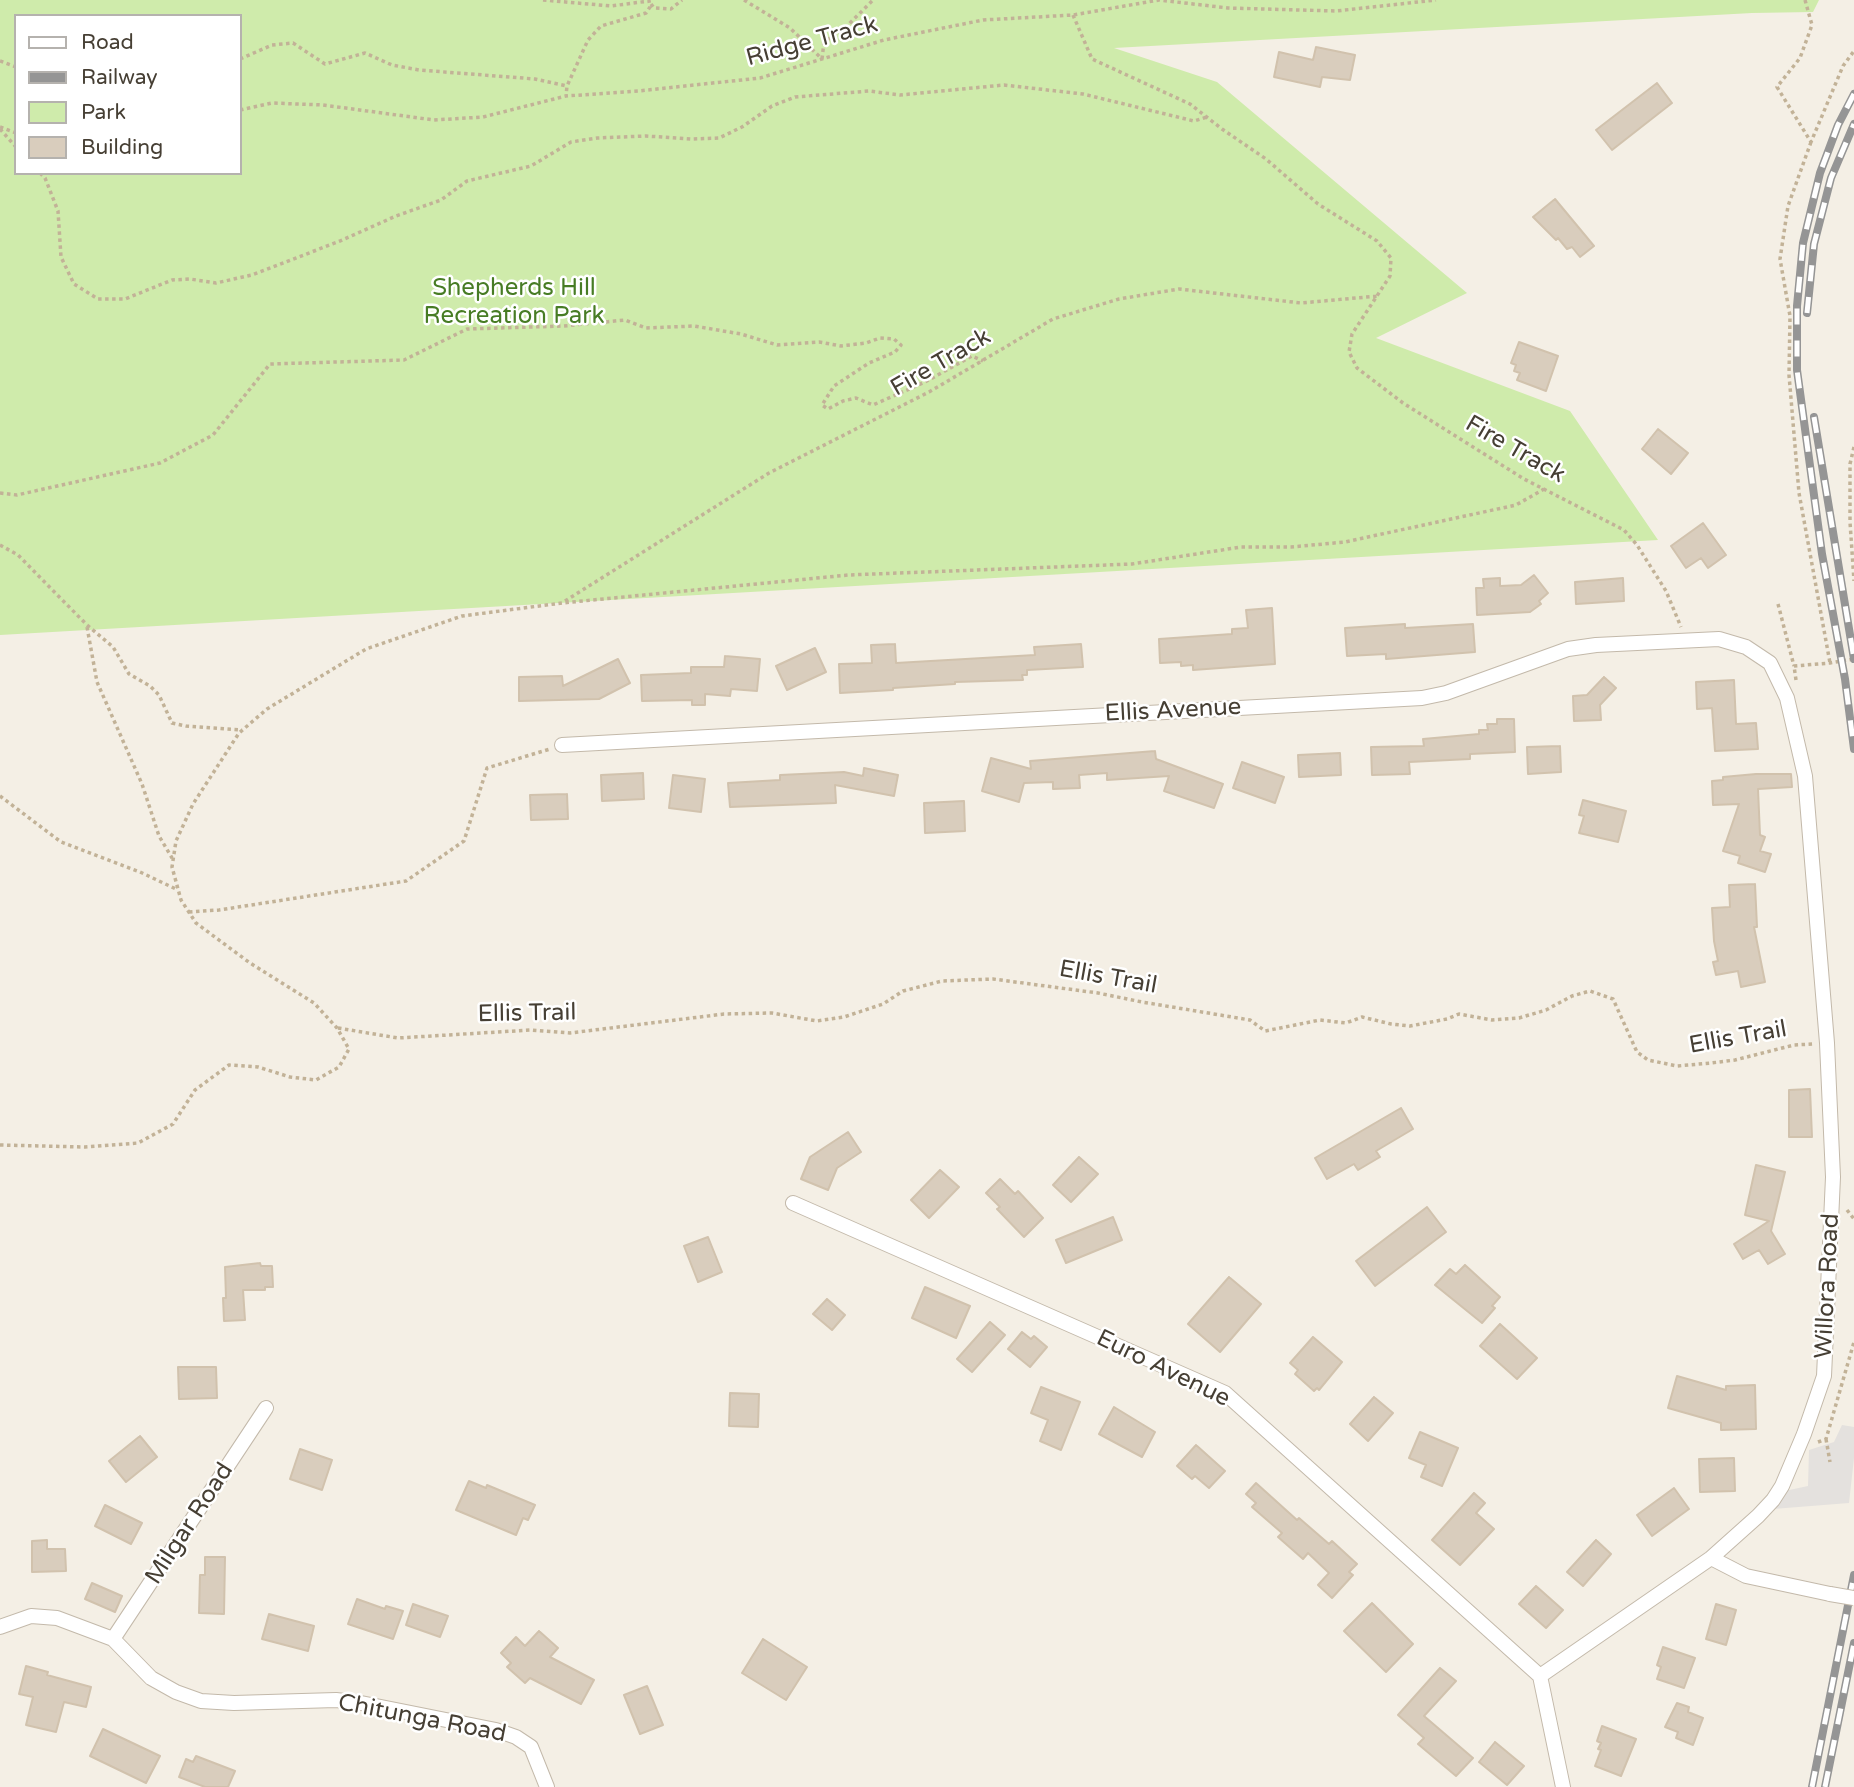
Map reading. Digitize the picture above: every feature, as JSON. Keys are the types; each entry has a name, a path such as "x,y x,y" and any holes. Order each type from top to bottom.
{"street":[{"name":"Ellis Avenue","path":"562,745 1422,698 1446,694 1568,649 1597,645 1719,639 1746,648 1770,663"},
{"name":"Willora Road","path":"1540,1676 1711,1558 1758,1516 1773,1500 1804,1434 1824,1376 1833,1177 1827,1043 1805,776 1787,698 1770,663"},
{"name":"Euro Avenue","path":"793,1203 1225,1393 1540,1676"},
{"name":"Milgar Road","path":"113,1639 266,1408"},
{"path":"1711,1558 1746,1576 1854,1598"},
{"name":"Chitunga Road","path":"0,1627 32,1616 57,1618 113,1639 151,1678 176,1692 201,1701 234,1703 335,1700 459,1722 516,1737 531,1747 547,1787"},
{"path":"1540,1676 1563,1787"}],"path":[{"path":"543,0 611,6 650,1"},
{"path":"650,1 654,8 671,9 682,0"},
{"path":"744,0 790,28 822,59"},
{"path":"822,59 824,42 846,27 873,0"},
{"name":"Ridge Track","path":"242,110 272,103 310,104 434,120 483,117 566,96 760,78 884,40 983,20 1073,15 1159,0 1228,8 1336,11 1436,0"},
{"path":"1805,0 1812,25 1800,58 1777,87 1811,142"},
{"path":"566,96 567,86 588,40 601,26 646,13 650,1"},
{"name":"Fire Track","path":"1073,15 1092,60 1190,104 1266,159 1318,204 1377,241 1391,258 1390,276 1352,334 1349,352 1357,368 1403,403 1524,479 1623,530 1637,545 1666,592 1681,624 1682,640"},
{"path":"242,58 272,46 293,43 325,64 365,53 392,65 419,70 535,79 567,86"},
{"path":"1829,663 1799,493 1789,375 1790,316 1780,259 1788,205 1843,66 1854,51"},
{"path":"42,175 58,211 61,257 74,284 98,299 125,299 172,280 190,279 216,283 252,275 441,200 467,181 531,166 571,142 646,136 719,138 742,127 772,106 795,97 869,91 900,95 1004,85 1107,99 1194,121 1207,117"},
{"path":"0,128 14,145"},
{"name":"Fire Track","path":"562,603 769,473 929,392 1053,320 1119,299 1179,289 1301,303 1378,296"},
{"path":"0,493 17,495 160,463 213,435 270,364 404,360 467,329 564,326 625,320 646,328 694,326 741,334 776,345 818,342 841,346 880,338 894,339 901,345 895,352 869,363 834,386 822,405 828,409 856,398 873,405 925,382 972,356 983,361"},
{"path":"1854,447 1850,464 1854,581"},
{"path":"0,545 18,555 113,648 129,674 150,686 159,695 172,723 244,730"},
{"path":"1779,604 1799,695 1787,698"},
{"path":"87,625 97,682 142,783 159,836 173,860"},
{"path":"1794,666 1854,659"},
{"path":"189,912 219,910 406,881 464,841 487,768 562,745"},
{"path":"0,796 61,842 178,890"},
{"name":"Ellis Trail","path":"337,1028 398,1038 531,1030 570,1033 724,1014 772,1013 817,1021 844,1017 883,1004 903,990 942,981 993,979 1098,993 1250,1020 1265,1031 1320,1020 1346,1023 1362,1017 1410,1026 1459,1014 1492,1020 1519,1018 1546,1010 1572,996 1590,991 1613,999 1637,1052 1648,1060 1676,1066 1735,1060 1794,1045 1827,1043"},
{"path":"1826,1439 1830,1462"}],"green space":[{"name":"Shepherds Hill Recreation Park","path":"0,0 1819,0 1813,12 1752,13 1114,48 1217,82 1467,293 1376,338 1570,411 1658,540 0,635"}],"shaded area":[{"path":"1842,1425 1854,1427 1849,1503 1773,1509 1780,1492 1808,1486 1809,1450 1834,1442"}],"building":[{"path":"1316,47 1355,55 1350,80 1322,77 1320,87 1274,77 1279,52 1313,60"},
{"path":"1657,83 1672,103 1612,150 1596,130"},
{"path":"1555,199 1594,246 1580,257 1572,247 1567,249 1558,238 1556,240 1533,217"},
{"path":"1519,342 1558,356 1546,391 1517,380 1520,373 1514,371 1516,365 1511,363"},
{"path":"1658,429 1688,453 1671,474 1642,449"},
{"path":"1703,523 1726,555 1708,568 1701,558 1686,568 1671,546"},
{"path":"1534,575 1548,593 1539,601 1541,604 1530,612 1477,615 1476,588 1484,588 1483,579 1500,578 1500,586 1521,585"},
{"path":"1623,578 1624,601 1576,604 1575,582"},
{"path":"1272,608 1275,664 1193,670 1193,665 1181,666 1181,662 1160,663 1159,639 1232,634 1232,629 1248,628 1246,610"},
{"path":"1405,624 1405,628 1473,624 1475,652 1386,659 1386,654 1347,656 1345,628"},
{"path":"895,644 896,663 1035,655 1034,647 1081,644 1083,667 1027,670 1027,675 1022,675 1023,680 955,682 840,693 839,664 872,663 871,645"},
{"path":"815,648 826,672 787,690 776,666"},
{"path":"725,656 760,659 757,691 731,689 730,696 705,694 705,705 692,705 692,700 642,701 641,675 691,673 691,667 724,667"},
{"path":"618,659 630,683 599,699 519,701 519,677 562,676 563,686"},
{"path":"1604,677 1616,688 1600,705 1601,720 1574,721 1573,696 1587,695"},
{"path":"1734,680 1736,724 1756,723 1758,749 1715,751 1712,708 1697,709 1696,682"},
{"path":"1497,719 1514,719 1515,752 1470,754 1470,759 1409,762 1410,774 1372,775 1371,747 1424,746 1423,739 1479,734 1479,730 1488,730 1487,724 1497,724"},
{"path":"1560,746 1561,772 1528,774 1527,747"},
{"path":"1155,751 1156,759 1223,784 1214,808 1164,791 1169,776 1107,780 1107,773 1079,775 1080,788 1053,789 1053,782 1024,783 1019,802 982,791 991,758 1031,769 1030,761"},
{"path":"1340,753 1341,775 1299,777 1298,755"},
{"path":"1242,762 1284,777 1275,803 1233,788"},
{"path":"864,768 898,775 894,796 835,785 836,803 730,807 728,783 780,780 780,775 844,772 863,776"},
{"path":"643,773 644,799 602,801 601,775"},
{"path":"1791,774 1792,787 1758,789 1760,835 1765,837 1760,851 1771,854 1765,872 1738,863 1740,856 1723,851 1739,804 1713,805 1712,781 1723,780 1723,777"},
{"path":"673,775 705,779 701,812 669,808"},
{"path":"567,794 568,819 531,820 530,795"},
{"path":"1583,800 1626,811 1618,842 1579,833 1584,816 1579,815"},
{"path":"964,801 965,831 925,833 924,803"},
{"path":"1755,884 1757,927 1754,927 1765,982 1741,987 1738,971 1716,975 1713,962 1718,961 1712,908 1730,907 1729,885"},
{"path":"1810,1089 1812,1137 1789,1137 1789,1090"},
{"path":"1401,1108 1413,1129 1376,1151 1380,1157 1358,1170 1354,1164 1327,1179 1315,1158"},
{"path":"848,1132 861,1152 837,1168 828,1190 801,1179 810,1157"},
{"path":"1079,1157 1098,1174 1071,1202 1053,1185"},
{"path":"1756,1165 1785,1172 1771,1231 1785,1254 1768,1264 1759,1250 1743,1259 1734,1244 1769,1221 1745,1215"},
{"path":"940,1170 959,1187 929,1218 911,1200"},
{"path":"1000,1179 1015,1194 1018,1191 1043,1218 1024,1237 997,1209 1000,1207 986,1193"},
{"path":"1427,1207 1446,1232 1375,1286 1356,1261"},
{"path":"1113,1217 1122,1240 1066,1263 1056,1240"},
{"path":"708,1237 722,1272 698,1282 684,1246"},
{"path":"260,1263 261,1266 272,1266 273,1287 265,1287 265,1290 243,1290 245,1320 224,1321 225,1267"},
{"path":"1465,1265 1500,1297 1492,1306 1495,1308 1482,1323 1435,1285 1450,1269 1456,1274"},
{"path":"1229,1277 1261,1304 1220,1352 1188,1324"},
{"path":"925,1287 970,1306 956,1338 912,1318"},
{"path":"827,1299 845,1315 832,1330 813,1314"},
{"path":"990,1322 1005,1335 972,1372 957,1359"},
{"path":"1500,1324 1537,1358 1517,1379 1480,1346"},
{"path":"1022,1332 1031,1339 1034,1336 1047,1347 1030,1367 1008,1349"},
{"path":"1313,1337 1342,1362 1319,1390 1317,1388 1314,1391 1295,1374 1298,1370 1290,1363"},
{"path":"178,1367 216,1367 217,1398 179,1399"},
{"path":"1677,1376 1726,1390 1726,1386 1755,1385 1756,1429 1721,1430 1721,1423 1668,1408"},
{"path":"1041,1387 1080,1402 1061,1450 1040,1441 1048,1420 1031,1413"},
{"path":"730,1393 759,1394 758,1427 729,1426"},
{"path":"1374,1397 1393,1413 1368,1441 1350,1424"},
{"path":"1114,1407 1155,1432 1142,1457 1099,1434"},
{"path":"1420,1432 1458,1448 1442,1486 1421,1477 1426,1465 1409,1458"},
{"path":"140,1436 157,1457 126,1482 109,1461"},
{"path":"1196,1445 1225,1471 1209,1488 1195,1476 1192,1479 1177,1466"},
{"path":"300,1449 332,1460 322,1490 290,1479"},
{"path":"1734,1458 1735,1491 1700,1492 1699,1459"},
{"path":"469,1481 486,1488 487,1485 535,1505 528,1520 523,1518 516,1535 456,1510"},
{"path":"1256,1483 1297,1520 1299,1518 1329,1544 1332,1541 1357,1564 1349,1572 1353,1575 1332,1598 1318,1585 1329,1573 1308,1553 1303,1559 1278,1537 1282,1533 1252,1507 1256,1503 1246,1494"},
{"path":"1674,1488 1689,1509 1652,1536 1637,1515"},
{"path":"1474,1493 1485,1503 1476,1513 1494,1529 1460,1565 1432,1540"},
{"path":"105,1505 142,1523 131,1544 95,1526"},
{"path":"47,1540 47,1549 65,1549 66,1571 32,1572 32,1541"},
{"path":"1596,1540 1611,1554 1583,1586 1567,1572"},
{"path":"205,1557 225,1557 224,1614 199,1613 200,1575 205,1575"},
{"path":"92,1583 122,1596 115,1612 85,1599"},
{"path":"1536,1586 1563,1610 1546,1628 1519,1604"},
{"path":"357,1599 385,1609 386,1606 403,1611 393,1639 348,1624"},
{"path":"1372,1603 1413,1644 1386,1672 1344,1631"},
{"path":"413,1604 448,1616 440,1637 406,1625"},
{"path":"1716,1604 1736,1610 1726,1645 1706,1639"},
{"path":"269,1614 314,1626 308,1651 262,1639"},
{"path":"539,1631 558,1648 550,1657 594,1680 581,1704 530,1678 525,1683 507,1667 511,1663 501,1653 516,1637 525,1646"},
{"path":"763,1639 807,1667 786,1700 742,1673"},
{"path":"1663,1647 1695,1658 1684,1688 1657,1679 1661,1667 1657,1665"},
{"path":"26,1666 48,1672 47,1675 91,1687 86,1707 64,1702 56,1732 26,1725 33,1697 19,1694"},
{"path":"1440,1668 1456,1681 1424,1716 1473,1758 1456,1776 1418,1744 1424,1738 1398,1715"},
{"path":"647,1686 663,1725 640,1734 624,1695"},
{"path":"1677,1703 1689,1707 1688,1712 1703,1718 1693,1745 1676,1738 1678,1732 1665,1727"},
{"path":"1602,1726 1636,1739 1621,1776 1595,1766 1601,1750 1598,1749 1601,1743 1597,1741"},
{"path":"103,1729 160,1756 146,1783 90,1756"},
{"path":"1495,1742 1524,1766 1507,1785 1479,1762"},
{"path":"196,1756 235,1771 228,1787 205,1787 179,1777 186,1759 193,1762"}],"railway":[{"path":"1854,94 1838,125 1820,173 1803,243 1797,306 1797,370 1822,554 1845,679 1854,749"},
{"path":"1807,313 1814,244 1831,178 1854,124"},
{"path":"1814,417 1854,659"},
{"path":"1812,1787 1854,1575"},
{"path":"1825,1787 1854,1643"}]}
